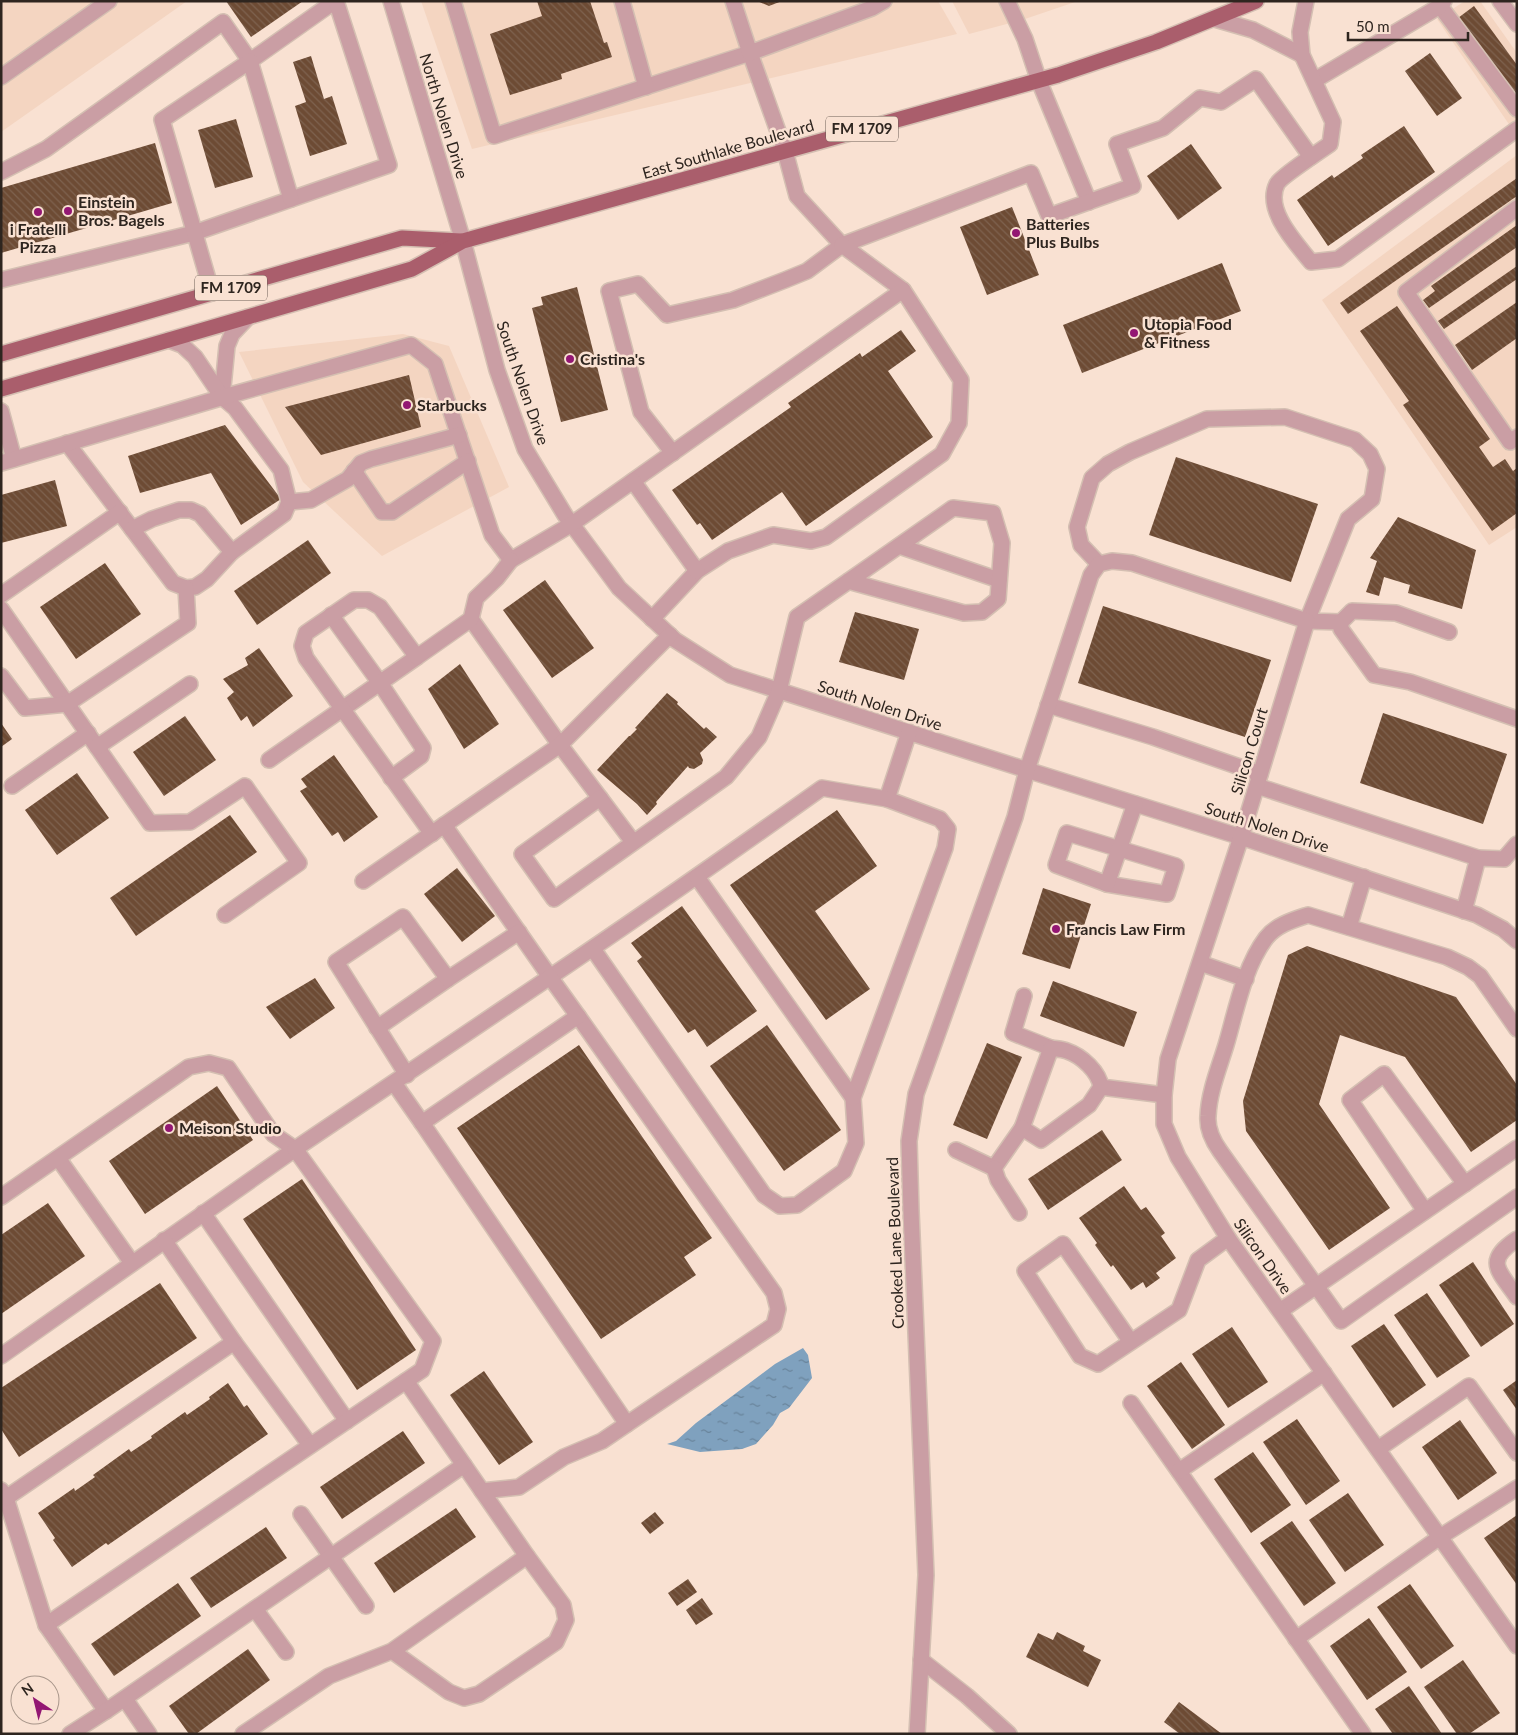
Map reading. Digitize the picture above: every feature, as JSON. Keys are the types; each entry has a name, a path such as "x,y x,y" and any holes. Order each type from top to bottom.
{"main road":[{"name":"East Southlake Boulevard","path":"1,389 412,269 463,241 1039,80 1156,42 1256,1"},
{"name":"East Southlake Boulevard","path":"1,354 402,238 463,241"}],"street":[{"path":"1,77 92,6 109,1"},
{"path":"1,280 194,232 389,165 335,1 162,120 194,232 212,293"},
{"name":"North Nolen Drive","path":"391,1 463,241"},
{"path":"453,1 494,136 750,53 872,8 884,1"},
{"path":"622,1 646,87"},
{"path":"652,619 697,571 728,551 773,535 811,541 826,537 942,454 959,423 962,380 903,290 842,246 797,196 785,151 733,1"},
{"path":"1007,1 1025,39 1039,80 1089,202"},
{"path":"1306,1 1300,32 1302,55 1333,122 1330,144 1277,183 1273,201 1287,232 1311,262 1338,258 1517,129"},
{"path":"1503,2 1517,24"},
{"path":"1315,80 1442,4 1517,109"},
{"path":"1215,19 1252,30 1302,55"},
{"path":"1,172 46,149 223,22 250,61 291,199"},
{"path":"673,453 641,412 609,291 638,284 667,315 733,300 807,271 842,246 1031,173 1049,216 1132,186 1117,144 1163,128 1200,98 1221,102 1256,79 1311,157"},
{"path":"1517,208 1406,292 1510,442 1517,437"},
{"name":"South Nolen Drive","path":"463,241 497,370 525,449 572,524 618,588 670,635 730,675 1241,837 1477,915 1503,929 1517,940"},
{"path":"633,842 560,745 472,620 476,598 497,578 510,560 572,524 903,290"},
{"path":"222,397 227,346 232,334 248,317"},
{"path":"68,443 174,583 186,588 195,587 206,579 232,552 284,514 288,502 281,470 236,408 222,397 195,357 182,346 169,340"},
{"path":"1,411 7,461 222,397 411,345 435,364 492,535 510,560"},
{"name":"Silicon Court","path":"1099,564 1081,545 1077,527 1092,478 1108,464 1130,452 1207,419 1285,417 1355,440 1370,454 1377,469 1372,499 1348,519 1307,621 1241,837"},
{"path":"288,502 311,500 348,479 361,463 371,459 459,435"},
{"path":"354,471 382,512 392,512 468,461"},
{"path":"633,481 697,571"},
{"path":"600,798 522,854 554,899 726,777 758,737 779,691 797,617 848,581 953,508 993,513 1002,543 998,599 982,612 964,613 848,581"},
{"path":"132,529 152,519 179,510 191,510 200,514 232,552"},
{"path":"1,594 120,512"},
{"path":"899,546 999,580"},
{"path":"1099,564 1112,561 1132,563 1307,621 1341,622"},
{"name":"Crooked Lane Boulevard","path":"917,1734 926,1575 911,1211 910,1141 916,1094 1015,817 1026,770 1091,575 1099,564"},
{"path":"1,676 25,708 67,704 188,623 186,588"},
{"path":"416,657 380,607 368,600 354,600 306,633 302,646 306,658 391,778 438,830 519,932 774,1293 778,1309 774,1325 602,1441 564,1456 519,1487 482,1491"},
{"path":"1,609 150,823 190,822 245,786 299,863 225,915"},
{"path":"1449,632 1396,614 1352,611 1341,622 1341,629 1374,675 1410,682 1517,719"},
{"path":"331,616 380,683 423,748 421,756 391,778"},
{"path":"269,760 472,620"},
{"path":"363,881 560,745 670,635"},
{"path":"97,747 190,684"},
{"path":"1048,705 1153,736 1258,780 1478,858 1504,859 1517,844"},
{"path":"887,800 909,732"},
{"path":"12,786 88,733"},
{"path":"1,1356 295,1149 550,978 822,788 887,800 940,819 948,829 945,848 853,1098 856,1143 844,1171 797,1205 780,1206 764,1195 593,948"},
{"path":"1107,884 1135,804"},
{"path":"1067,833 1176,866 1167,894 1107,884 1056,866 1067,833"},
{"name":"Silicon Drive","path":"1241,837 1168,1059 1164,1095 1164,1124 1178,1157 1228,1238 1517,1646"},
{"path":"1464,911 1478,858"},
{"path":"697,877 853,1098"},
{"path":"1349,927 1364,878"},
{"path":"1517,1029 1480,976 1468,967 1447,956 1308,915 1275,929 1266,938 1254,958 1210,1098 1208,1123 1214,1141 1220,1151 1315,1288 1341,1321 1517,1197"},
{"path":"448,979 403,917 336,962 376,1028 422,1123 627,1424"},
{"path":"376,1028 519,932"},
{"path":"1200,963 1246,980"},
{"path":"1022,1128 1041,1140 1089,1105 1101,1087 1100,1078 1084,1061 1068,1051 1051,1048 1013,1033 1024,996"},
{"path":"422,1123 578,1016"},
{"path":"994,1168 1022,1128 1051,1048"},
{"path":"1,1197 189,1067 209,1063 228,1068 273,1134 295,1149 433,1341 422,1370 46,1625"},
{"path":"1425,1211 1350,1100 1384,1074 1465,1184"},
{"path":"1101,1087 1164,1095"},
{"path":"1280,1311 1517,1148"},
{"path":"956,1150 994,1168 998,1180 1019,1213"},
{"path":"58,1158 132,1263"},
{"path":"203,1213 347,1420"},
{"path":"1131,1342 1063,1244 1025,1271 1080,1356 1098,1364 1131,1342 1179,1310 1198,1260 1228,1238"},
{"path":"1517,1239 1502,1249 1497,1260 1498,1270 1517,1297"},
{"path":"164,1240 234,1342 310,1445"},
{"path":"106,1711 46,1625 4,1494 234,1342"},
{"path":"1180,1471 1324,1373"},
{"path":"392,1651 449,1692 464,1698 479,1694 556,1642 566,1620 563,1605 526,1556 406,1381"},
{"path":"1378,1449 1469,1386 1517,1453"},
{"path":"1132,1403 1363,1734"},
{"path":"70,1734 124,1699 464,1465"},
{"path":"1296,1639 1440,1537 1517,1488"},
{"path":"301,1514 366,1606"},
{"path":"243,1734 330,1676 392,1651 526,1556"},
{"path":"255,1608 286,1652"},
{"path":"921,1660 968,1696 1009,1734"},
{"path":"124,1699 149,1734"}],"shaded area":[{"path":"1,1 187,1 1,132"},
{"path":"421,1 938,1 957,34 472,149"},
{"path":"952,1 1078,1 1025,19 969,34"},
{"path":"1465,1 1480,1 1517,53 1517,136 1437,19"},
{"path":"1517,155 1517,527 1489,545 1322,300"},
{"path":"403,334 449,346 509,487 382,556 303,482 239,352"}],"water":[{"path":"803,1348 808,1355 812,1378 789,1408 780,1413 773,1425 756,1444 742,1449 700,1452 667,1444 676,1441 696,1423 775,1364"}],"building":[{"path":"226,1 303,1 251,37"},
{"path":"537,1 590,1 604,43 607,42 612,57 561,74 562,79 510,95 490,34 542,16"},
{"path":"757,1 782,1 769,6"},
{"path":"1474,6 1517,65 1517,97 1458,18"},
{"path":"1430,53 1462,98 1437,116 1405,71"},
{"path":"311,56 324,99 332,96 347,144 310,156 295,106 306,102 293,62"},
{"path":"236,119 253,177 215,188 198,130"},
{"path":"1404,126 1435,172 1328,246 1297,200 1332,175 1334,178 1363,158 1361,155"},
{"path":"155,143 172,203 1,253 1,188"},
{"path":"1191,144 1222,188 1178,220 1147,176"},
{"path":"1517,178 1517,196 1348,314 1340,303"},
{"path":"1012,207 1039,275 987,295 960,227"},
{"path":"1517,225 1517,247 1429,308 1423,300 1435,291 1431,286"},
{"path":"1222,263 1241,311 1082,373 1063,325"},
{"path":"1517,266 1517,279 1444,329 1438,321"},
{"name":"Cristina's","path":"577,287 608,410 561,422 532,308 543,305 541,297"},
{"path":"1517,302 1517,338 1472,370 1455,345"},
{"path":"1397,306 1490,439 1479,447 1493,467 1505,459 1513,471 1517,468 1517,513 1492,531 1403,405 1409,401 1360,331"},
{"path":"901,330 916,351 888,371 933,437 806,526 782,492 712,540 700,523 697,525 672,490 791,407 788,403 860,353 862,357"},
{"path":"409,375 421,427 321,455 285,407"},
{"path":"225,425 281,499 241,525 211,473 140,493 128,456"},
{"path":"1176,457 1318,504 1291,582 1149,535"},
{"path":"55,480 67,526 1,543 1,495"},
{"path":"1398,517 1476,550 1462,609 1408,593 1410,585 1384,577 1379,596 1366,592 1377,561 1370,558"},
{"path":"308,540 331,573 257,625 234,591"},
{"path":"105,563 141,614 76,659 40,607"},
{"path":"545,580 594,648 552,678 503,610"},
{"path":"1103,606 1271,660 1245,737 1078,683"},
{"path":"855,612 919,629 904,680 839,662"},
{"path":"259,648 293,696 253,727 247,716 241,721 227,698 234,692 223,679 248,665 245,658"},
{"path":"460,664 499,724 464,749 428,689"},
{"path":"667,693 704,729 706,727 717,737 700,753 703,760 702,764 694,769 688,766 647,815 597,770 637,729 635,728"},
{"path":"1383,713 1507,754 1483,824 1360,783"},
{"path":"185,716 216,760 164,796 133,752"},
{"path":"1,723 12,739 1,747"},
{"path":"334,755 378,817 344,842 338,832 332,836 300,791 307,787 301,779"},
{"path":"77,773 109,818 57,855 25,810"},
{"path":"837,810 877,866 815,911 870,989 826,1020 730,885"},
{"path":"230,815 257,852 136,936 110,898"},
{"path":"457,868 495,916 462,942 424,894"},
{"name":"Francis Law Firm","path":"1043,888 1091,904 1070,969 1022,954"},
{"path":"682,906 757,1011 707,1047 695,1029 688,1033 637,961 642,957 631,943"},
{"path":"1307,946 1456,997 1517,1085 1517,1120 1471,1152 1405,1057 1340,1035 1319,1104 1390,1208 1329,1250 1246,1131 1243,1101 1288,955"},
{"path":"315,978 335,1008 290,1039 266,1007"},
{"path":"1053,981 1137,1012 1124,1047 1040,1016"},
{"path":"767,1025 841,1130 784,1171 710,1066"},
{"path":"987,1043 1022,1057 987,1139 953,1125"},
{"path":"579,1045 712,1238 684,1257 696,1275 601,1339 457,1128"},
{"path":"217,1086 253,1140 145,1214 109,1161"},
{"path":"1102,1130 1122,1160 1048,1210 1028,1179"},
{"path":"302,1179 416,1350 357,1390 243,1219"},
{"path":"1124,1186 1141,1210 1146,1207 1165,1233 1161,1236 1176,1258 1156,1273 1160,1278 1146,1288 1143,1282 1131,1290 1113,1265 1111,1267 1095,1245 1097,1243 1079,1218"},
{"path":"48,1203 85,1256 1,1314 1,1235"},
{"path":"1473,1262 1514,1324 1481,1347 1439,1285"},
{"path":"160,1283 197,1338 19,1457 1,1429 1,1388"},
{"path":"1427,1293 1470,1356 1437,1378 1394,1315"},
{"path":"1384,1324 1426,1385 1393,1408 1351,1346"},
{"path":"1232,1327 1268,1382 1228,1408 1192,1354"},
{"path":"1181,1362 1225,1425 1192,1449 1147,1386"},
{"path":"484,1371 533,1442 499,1465 450,1395"},
{"path":"1517,1380 1517,1410 1503,1390"},
{"path":"228,1383 244,1407 247,1405 268,1434 108,1545 106,1543 72,1567 53,1540 55,1538 38,1513 74,1488 75,1491 95,1477 93,1475 129,1449 131,1452 185,1412 187,1415 210,1399 209,1397"},
{"path":"1297,1419 1340,1481 1306,1505 1263,1442"},
{"path":"1460,1420 1497,1473 1458,1500 1422,1447"},
{"path":"403,1431 425,1463 342,1519 320,1487"},
{"path":"1253,1452 1291,1505 1251,1533 1214,1479"},
{"path":"1348,1493 1384,1545 1345,1572 1309,1520"},
{"path":"456,1508 476,1537 394,1593 374,1563"},
{"path":"655,1512 664,1523 650,1534 641,1523"},
{"path":"1517,1515 1517,1585 1484,1538"},
{"path":"1292,1521 1336,1583 1304,1606 1260,1543"},
{"path":"266,1527 287,1558 211,1608 190,1578"},
{"path":"688,1579 697,1592 677,1606 668,1593"},
{"path":"178,1583 201,1616 114,1676 91,1644"},
{"path":"1410,1584 1454,1646 1421,1669 1377,1607"},
{"path":"702,1598 713,1614 696,1625 686,1610"},
{"path":"1369,1618 1407,1672 1367,1700 1330,1646"},
{"path":"1057,1632 1085,1646 1083,1651 1101,1660 1088,1687 1026,1657 1038,1633 1053,1640"},
{"path":"248,1649 270,1680 196,1734 189,1734 169,1706"},
{"path":"1463,1660 1500,1713 1469,1734 1457,1734 1424,1687"},
{"path":"1409,1686 1442,1734 1393,1734 1375,1709"},
{"path":"1179,1702 1222,1734 1180,1734 1164,1722"}],"place":[{"name":"Einstein Bros. Bagels","path":"68,211"},
{"name":"i Fratelli Pizza","path":"38,212"},
{"name":"Batteries Plus Bulbs","path":"1016,233"},
{"name":"Utopia Food & Fitness","path":"1134,333"},
{"name":"Cristina's","path":"570,359"},
{"name":"Starbucks","path":"407,405"},
{"name":"Francis Law Firm","path":"1056,929"},
{"name":"Meison Studio","path":"169,1128"}]}
